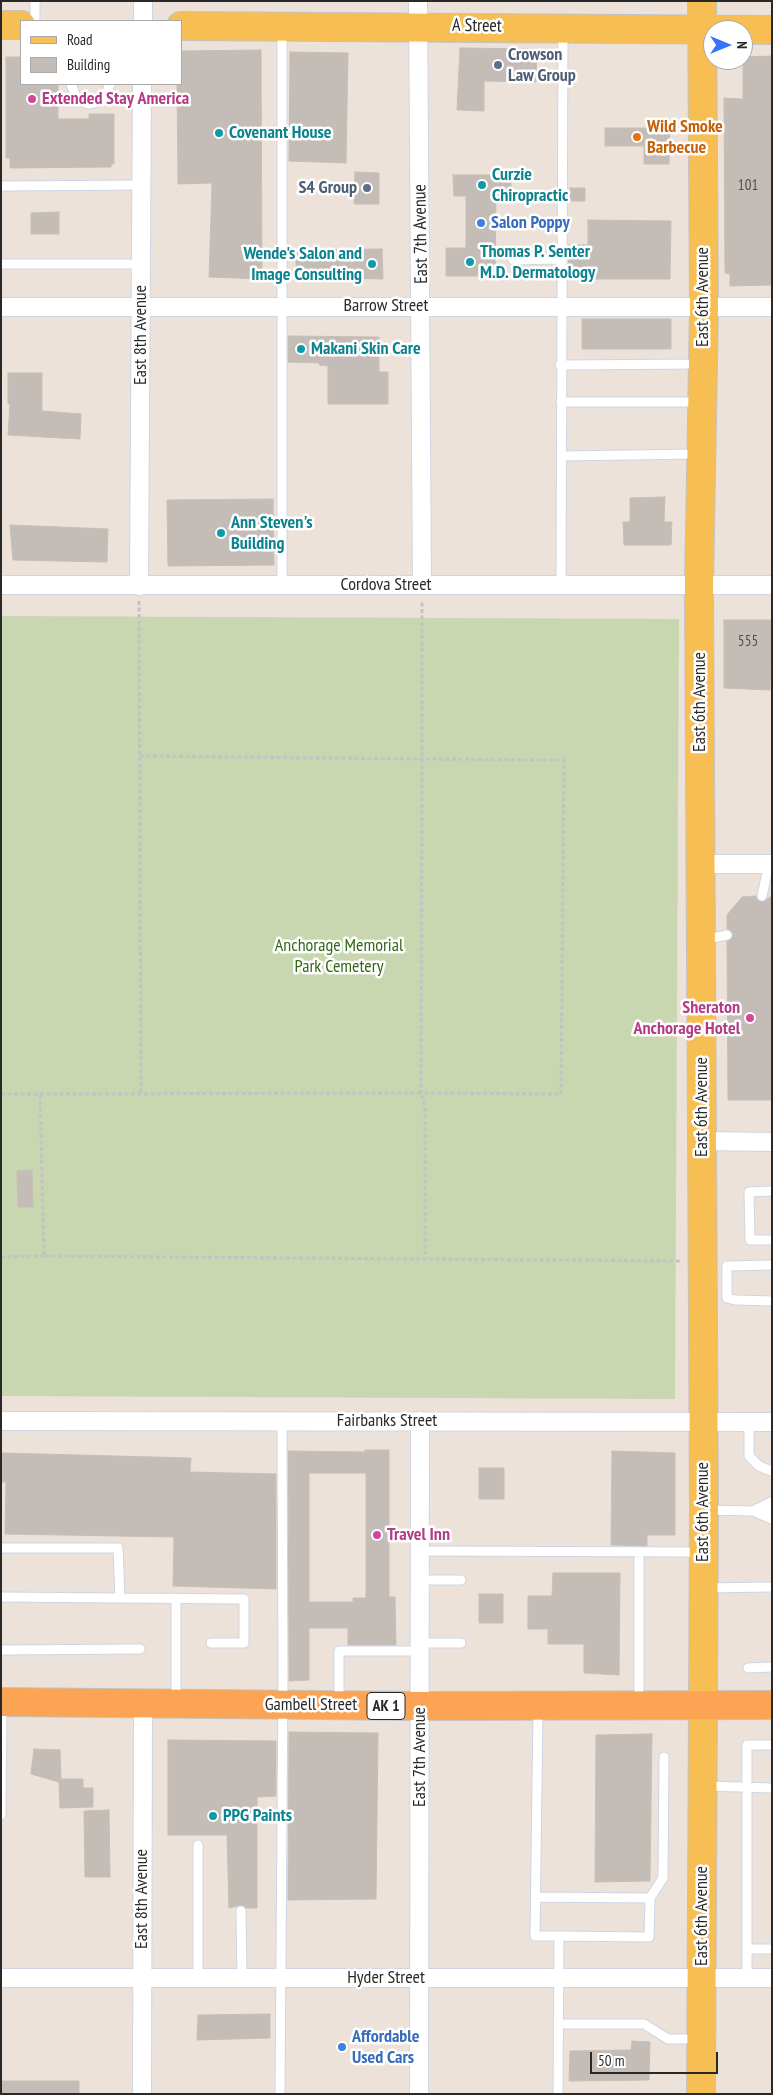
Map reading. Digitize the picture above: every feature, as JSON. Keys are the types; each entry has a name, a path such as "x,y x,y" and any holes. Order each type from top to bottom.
{"highway":[{"name":"Gambell Street","path":"2,1702 420,1706 772,1705"}],"main road":[{"name":"East 6th Avenue","path":"701,2094 704,1421 699,585 704,307 702,1"},
{"name":"A Street","path":"182,26 282,26 418,10 563,28 772,30"},
{"path":"1,25 20,25"}],"street":[{"path":"143,2 143,20"},
{"name":"East 7th Avenue","path":"418,10 422,306 422,585"},
{"name":"East 8th Avenue","path":"139,586 142,85"},
{"name":"Barrow Street","path":"1,307 772,307"},
{"name":"Cordova Street","path":"1,585 772,585"},
{"path":"701,864 770,864"},
{"path":"702,1141 772,1142"},
{"name":"Fairbanks Street","path":"1,1420 772,1422"},
{"name":"East 7th Avenue","path":"419,2094 420,1421"},
{"name":"East 8th Avenue","path":"142,1704 142,2094"},
{"name":"Hyder Street","path":"1,1978 772,1978"}],"lane":[{"path":"35,1 35,20"},
{"path":"282,26 282,585"},
{"path":"561,585 560,364 563,28"},
{"path":"71,85 77,99 88,104 104,98 110,85"},
{"path":"1,186 142,185"},
{"path":"513,260 561,259"},
{"path":"1,264 141,264"},
{"path":"560,364 703,364"},
{"path":"561,402 702,402"},
{"path":"561,456 701,454"},
{"path":"762,896 770,864"},
{"path":"701,940 727,935"},
{"path":"772,1191 749,1192 750,1240 772,1240"},
{"path":"772,1265 727,1266 727,1298 772,1301"},
{"path":"280,2094 282,1421"},
{"path":"749,1422 749,1456 759,1466 771,1471"},
{"path":"753,1511 771,1502"},
{"path":"704,1510 771,1510"},
{"path":"753,1511 771,1519"},
{"path":"1,1548 118,1548 120,1598"},
{"path":"420,1551 703,1552"},
{"path":"639,1706 640,1552"},
{"path":"420,1580 461,1580"},
{"path":"703,1588 772,1587"},
{"path":"1,1597 244,1599 244,1643 211,1643"},
{"path":"176,1598 176,1704"},
{"path":"339,1705 339,1651 461,1644"},
{"path":"1,1650 140,1649"},
{"path":"748,1668 772,1667"},
{"path":"1,1815 2,1702"},
{"path":"538,1706 535,1936 649,1937 650,1898 663,1878 664,1757"},
{"path":"747,1978 748,1744 772,1745"},
{"path":"703,1786 772,1788"},
{"path":"198,1845 198,1978"},
{"path":"536,1897 650,1898"},
{"path":"241,1912 242,1978"},
{"path":"558,2094 559,1936"},
{"path":"747,1949 772,1950"},
{"path":"558,2024 644,2024 668,2039 701,2039"}],"path":[{"path":"422,585 422,1093 425,1108 425,1260"},
{"path":"139,586 140,1095"},
{"path":"1,1094 561,1094 564,760 140,756"},
{"path":"40,1095 44,1256"},
{"path":"1,1257 703,1261"}],"green space":[{"name":"Anchorage Memorial Park Cemetery","path":"1,616 679,619 675,1399 1,1396"}],"building":[{"name":"Crowson Law Group","path":"460,48 537,49 536,82 484,81 484,111 457,110"},
{"name":"Covenant House","path":"261,50 262,279 209,277 212,183 178,184 177,85 182,85 182,51"},
{"path":"290,52 348,53 346,163 289,161"},
{"path":"772,56 772,285 730,286 730,274 725,273 724,98 743,99 743,70 753,70 753,57"},
{"name":"Extended Stay America","path":"6,57 20,57 20,85 58,85 58,119 89,119 89,114 114,114 114,164 111,164 111,167 10,168 10,158 6,158"},
{"path":"605,128 670,128 669,164 644,164 644,146 605,146"},
{"name":"S4 Group","path":"355,172 379,173 379,204 354,204"},
{"path":"453,175 511,175 511,196 496,196 495,276 446,276 446,248 466,248 466,196 454,196"},
{"path":"570,188 585,188 585,201 570,201"},
{"path":"59,212 59,234 31,234 31,213"},
{"path":"588,220 671,221 670,279 568,279 568,245 588,245"},
{"path":"382,249 383,279 296,277 296,250"},
{"path":"582,319 671,319 671,349 582,349"},
{"path":"288,336 379,337 379,372 388,372 388,404 328,404 328,366 319,365 320,363 288,362"},
{"path":"8,373 42,373 42,411 81,414 80,439 8,435 10,404 8,404"},
{"path":"665,497 664,522 672,522 671,545 624,545 623,522 630,522 630,498"},
{"name":"Ann Steven's Building","path":"273,499 274,565 168,566 167,500"},
{"path":"10,525 108,529 107,562 13,560"},
{"path":"724,620 772,620 770,690 724,688"},
{"name":"Sheraton Anchorage Hotel","path":"756,896 761,902 772,896 772,1100 728,1100 727,941 731,939 733,934 727,929 727,915 742,897"},
{"path":"32,1170 33,1207 18,1207 17,1171"},
{"name":"Travel Inn","path":"365,1450 389,1450 389,1597 395,1597 396,1645 348,1645 348,1628 309,1628 309,1680 289,1681 288,1451 365,1452","holes":["309,1473 366,1473 366,1598 353,1598 353,1602 309,1602"]},
{"path":"612,1451 675,1453 675,1535 647,1535 647,1546 611,1545"},
{"path":"1,1453 191,1458 190,1472 276,1474 276,1589 173,1586 174,1537 5,1534 6,1482 1,1482"},
{"path":"479,1468 504,1468 504,1499 479,1499"},
{"path":"553,1573 620,1573 619,1675 584,1673 584,1644 548,1644 548,1629 528,1629 528,1596 552,1596"},
{"path":"479,1594 503,1594 503,1623 479,1623"},
{"path":"289,1732 378,1733 376,1899 288,1900"},
{"path":"652,1734 650,1881 595,1882 596,1735"},
{"name":"PPG Paints","path":"168,1740 276,1741 276,1796 257,1797 257,1908 246,1908 241,1905 229,1908 227,1835 168,1835"},
{"path":"34,1749 60,1750 61,1779 83,1779 83,1788 93,1788 93,1807 60,1808 59,1782 31,1774"},
{"path":"109,1810 110,1877 85,1877 84,1811"},
{"path":"270,2014 270,2038 197,2040 198,2015"},
{"path":"632,2041 650,2042 649,2080 569,2081 570,2051 631,2050"},
{"path":"1,2081 79,2081 79,2094 1,2094"}],"place":[{"name":"Crowson Law Group","path":"498,65"},
{"name":"Extended Stay America","path":"32,99"},
{"name":"Covenant House","path":"219,133"},
{"name":"Wild Smoke Barbecue","path":"637,137"},
{"name":"Curzie Chiropractic","path":"482,185"},
{"name":"S4 Group","path":"367,188"},
{"name":"Salon Poppy","path":"481,223"},
{"name":"Thomas P. Senter M.D. Dermatology","path":"470,262"},
{"name":"Wende's Salon and Image Consulting","path":"372,264"},
{"name":"Makani Skin Care","path":"301,349"},
{"name":"Ann Steven's Building","path":"221,533"},
{"name":"Sheraton Anchorage Hotel","path":"750,1018"},
{"name":"Travel Inn","path":"377,1535"},
{"name":"PPG Paints","path":"213,1816"},
{"name":"Affordable Used Cars","path":"342,2047"}]}
